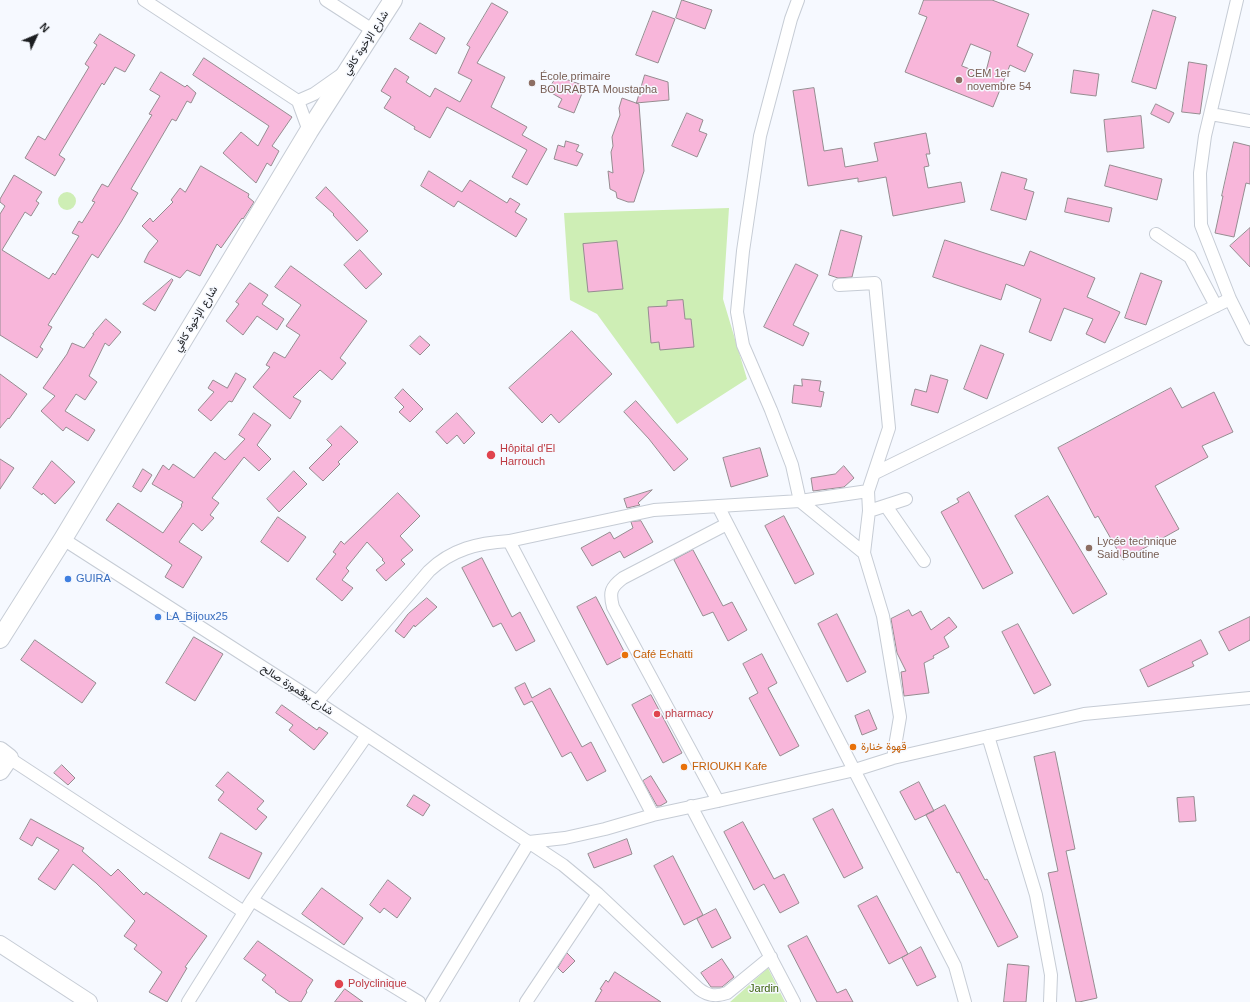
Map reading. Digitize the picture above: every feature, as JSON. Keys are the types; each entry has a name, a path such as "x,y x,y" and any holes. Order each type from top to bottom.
{"main road":[{"name":"شارع الإخوة كافي","path":"0,639 63,539 311,128 393,0"}],"street":[{"path":"144,0 298,101 311,128"},
{"path":"326,0 374,30"},
{"path":"798,0 791,19 760,136 743,251 737,312 743,345 771,410 792,465 800,501 864,553"},
{"path":"1237,0 1205,136 1200,173 1202,225 1230,299 1250,339"},
{"path":"298,101 314,94 344,76"},
{"path":"1210,114 1250,121"},
{"path":"1156,234 1190,258 1216,306"},
{"path":"839,285 876,283 888,428 875,473 868,491 869,511 864,553 882,616 900,717 893,758"},
{"path":"875,473 1230,299"},
{"path":"317,702 429,571 438,562 453,553 486,543 509,541 654,510 800,501 868,491"},
{"path":"869,511 906,499"},
{"path":"718,506 955,966 965,1002"},
{"path":"886,506 924,561"},
{"path":"718,801 613,607 611,590 616,582 623,578 727,524"},
{"name":"شارع بوقموزة صالح","path":"63,539 317,702 563,865 598,894 706,994 719,996 727,993 771,957"},
{"path":"509,541 653,814"},
{"path":"432,1002 529,842 564,838 605,829 653,814 718,801 854,770 893,758 1084,714 1250,698"},
{"path":"188,1002 252,900 367,735"},
{"path":"988,736 1036,895 1051,975 1050,1002"},
{"path":"3,760 244,912"},
{"path":"691,806 794,1002"},
{"path":"526,1002 598,894"},
{"path":"252,900 419,1002"},
{"path":"0,944 89,1002"}],"green space":[{"path":"67,192 73,195 76,201 73,207 67,210 61,207 58,201 61,195"},
{"path":"729,208 723,299 747,379 677,424 597,314 570,300 564,213"},
{"name":"Jardin","path":"768,968 785,1002 730,1002"}],"building":[{"path":"682,0 712,10 705,29 676,18"},
{"path":"924,0 992,0 1029,14 1017,46 1033,54 1025,72 1010,65 993,107 905,72 927,17 919,14","holes":["971,44 991,52 985,75 962,66"]},
{"path":"492,3 508,12 477,63 505,77 491,107 527,127 522,135 547,149 527,185 512,177 527,150 447,107 430,138 414,129 415,127 384,108 391,97 381,91 395,68 409,77 406,82 430,97 435,88 460,102 472,80 458,73 470,47 467,45"},
{"path":"1153,10 1176,17 1156,89 1132,82"},
{"path":"653,11 675,19 658,63 636,55"},
{"path":"420,23 445,38 436,54 410,39"},
{"path":"100,34 135,55 125,72 115,67 104,85 102,83 59,155 65,159 55,176 25,158 38,136 45,140 89,67 85,64 97,45 94,43"},
{"path":"204,58 292,117 272,146 279,151 271,166 267,163 256,183 223,153 241,132 258,146 269,126 193,75"},
{"path":"1189,62 1207,65 1200,114 1182,112"},
{"path":"1074,70 1099,74 1096,96 1071,93"},
{"path":"161,72 185,87 187,85 196,93 191,103 187,101 176,121 172,119 131,189 138,193 121,222 98,258 92,254 48,325 52,327 40,347 43,349 37,358 0,335 0,214 5,206 0,202 0,199 14,175 42,192 36,201 39,203 31,216 25,212 2,250 49,279 53,273 55,275 79,236 72,233 79,221 82,223 95,202 92,201 102,184 108,187 152,115 149,114 160,96 150,90"},
{"path":"645,75 668,82 669,100 636,103"},
{"path":"557,76 585,86 574,113 558,107 562,99 548,91"},
{"path":"814,88 824,151 842,148 845,167 878,161 874,143 926,133 930,154 926,154 929,166 924,167 928,188 961,182 965,202 893,216 886,177 858,182 858,178 808,186 793,91"},
{"path":"622,98 639,104 644,171 634,202 628,202 617,198 616,192 610,189 608,171 613,173 611,152 613,146 612,137 620,115 619,108"},
{"path":"1156,104 1174,113 1169,123 1151,114"},
{"path":"687,113 703,120 699,131 707,134 697,157 672,146"},
{"path":"1141,116 1144,148 1107,152 1104,120"},
{"path":"566,141 579,145 576,151 583,154 577,166 554,159 558,145 564,147"},
{"path":"1234,142 1250,146 1250,184 1246,183 1234,237 1215,233"},
{"path":"1110,165 1162,179 1157,200 1105,186"},
{"path":"201,166 249,194 248,197 254,202 221,248 217,244 200,276 187,270 180,278 144,262 149,252 158,241 142,226 150,218 153,222 173,202 171,200 180,188 185,192"},
{"path":"429,171 462,192 470,180 507,203 510,198 520,204 515,212 527,219 516,237 458,201 454,207 421,186"},
{"path":"1002,172 1027,179 1024,189 1034,192 1026,220 991,210"},
{"path":"326,187 368,231 357,241 333,215 334,214 316,198"},
{"path":"1068,198 1112,208 1109,222 1065,212"},
{"path":"1250,228 1250,267 1230,246"},
{"path":"841,230 862,236 852,277 838,278 829,275"},
{"path":"945,240 1024,266 1030,251 1095,278 1087,297 1120,312 1105,343 1086,334 1093,319 1064,308 1051,341 1029,332 1041,299 1006,284 1001,300 933,277"},
{"path":"617,241 623,289 588,292 583,244"},
{"path":"360,250 382,274 366,289 344,265"},
{"path":"796,264 818,275 793,325 809,333 803,346 764,327"},
{"path":"291,266 367,321 340,358 346,363 332,380 320,370 293,397 301,401 290,419 253,387 270,367 266,365 274,352 285,358 300,335 286,326 301,305 275,287"},
{"path":"1141,273 1162,281 1146,325 1125,318"},
{"path":"172,279 173,280 155,311 143,304"},
{"path":"250,283 268,295 262,304 284,319 277,330 257,316 243,335 226,321 239,304 236,302"},
{"path":"683,300 685,319 691,319 694,347 660,350 659,342 651,343 648,307 667,306 667,301"},
{"path":"106,319 121,332 109,346 105,343 89,376 97,382 85,400 76,394 65,411 95,430 88,441 66,427 63,431 41,411 55,396 43,388 67,354 72,343 84,348 93,334"},
{"path":"572,331 612,374 559,423 551,414 542,423 509,388"},
{"path":"420,336 430,345 420,355 410,346"},
{"path":"981,345 1004,354 987,399 964,389"},
{"path":"236,373 246,379 232,402 229,401 211,421 198,410 214,392 208,388 213,380 227,388"},
{"path":"0,374 27,394 9,419 8,418 0,428"},
{"path":"931,375 948,380 938,413 911,405 915,389 926,392"},
{"path":"802,379 821,381 819,391 824,392 821,407 792,403 794,385 802,386"},
{"path":"1171,388 1182,408 1214,392 1233,432 1202,446 1208,457 1155,486 1179,529 1123,560 1098,516 1095,518 1058,448"},
{"path":"403,389 423,409 410,422 399,412 404,407 395,398"},
{"path":"636,401 688,459 674,471 649,439 624,412"},
{"path":"254,413 271,425 257,445 271,459 259,471 244,457 212,498 219,503 210,515 214,518 202,531 193,523 179,542 202,557 183,588 165,577 172,565 106,520 118,503 163,533 182,506 181,505 183,502 152,484 163,465 169,470 173,464 194,478 215,452 225,460 245,439 239,435"},
{"path":"457,413 475,433 464,444 457,435 447,444 436,432"},
{"path":"341,426 358,442 338,462 340,464 323,481 309,468 332,445 327,440"},
{"path":"760,448 768,476 731,487 723,458"},
{"path":"0,459 14,468 0,489"},
{"path":"52,461 75,482 55,504 43,493 42,495 33,488"},
{"path":"844,466 854,478 844,487 813,491 811,478 835,474"},
{"path":"143,469 152,475 141,492 133,487"},
{"path":"294,471 307,484 279,512 267,499"},
{"path":"652,490 638,503 640,505 627,508 624,499"},
{"path":"969,492 1013,573 983,589 941,512 959,502 957,499"},
{"path":"398,493 420,516 400,536 413,550 401,560 405,564 386,581 376,570 385,563 367,542 346,568 349,571 342,580 353,588 342,601 316,579 336,554 333,552 341,541 344,544"},
{"path":"1048,496 1107,594 1073,614 1015,516"},
{"path":"784,516 814,574 795,584 765,526"},
{"path":"278,517 306,537 288,562 261,542"},
{"path":"641,521 653,542 624,558 620,551 592,566 581,548 610,532 614,539 633,528 631,522"},
{"path":"693,550 723,606 732,602 747,630 728,641 713,612 703,616 674,560"},
{"path":"482,558 512,617 520,612 535,641 516,651 501,623 493,627 462,568"},
{"path":"596,597 626,655 607,665 577,607"},
{"path":"427,598 437,607 415,627 414,625 404,638 395,631 408,614"},
{"path":"909,610 912,616 921,611 931,630 949,617 957,627 944,637 949,647 924,663 929,693 904,696 901,672 906,671 897,653 891,619"},
{"path":"837,614 866,672 847,682 818,624"},
{"path":"1250,617 1250,640 1229,651 1219,632"},
{"path":"1018,624 1051,685 1034,694 1002,632"},
{"path":"194,637 223,654 195,701 166,683"},
{"path":"35,640 96,683 82,703 21,660"},
{"path":"1201,640 1208,654 1192,662 1194,666 1148,687 1140,670"},
{"path":"762,654 777,683 768,688 799,746 780,756 749,698 758,693 743,664"},
{"path":"525,683 532,698 550,688 582,747 591,742 606,771 587,781 571,752 562,757 532,701 524,705 515,688"},
{"path":"651,695 682,753 663,763 632,705"},
{"path":"282,705 317,730 319,727 328,733 314,750 289,730 293,725 276,713"},
{"path":"869,710 877,729 862,735 855,716"},
{"path":"1055,752 1075,849 1066,851 1097,998 1079,1002 1076,1002 1048,873 1058,871 1034,757"},
{"path":"62,765 75,778 68,785 54,773"},
{"path":"228,772 264,801 257,809 267,817 256,830 218,800 224,792 216,786"},
{"path":"651,776 667,802 660,806 657,806 643,781"},
{"path":"919,782 934,811 915,820 900,792"},
{"path":"414,795 430,805 423,816 407,806"},
{"path":"1194,797 1196,821 1179,822 1177,798"},
{"path":"945,805 985,880 987,879 1018,937 998,947 959,872 957,873 926,815"},
{"path":"833,809 863,868 844,878 813,819"},
{"path":"31,819 84,848 82,851 111,876 118,869 144,895 146,892 207,936 185,967 187,968 167,1002 149,992 162,972 134,949 137,945 124,936 135,921 96,883 73,864 55,890 38,879 59,850 37,837 32,846 20,839"},
{"path":"743,822 774,879 784,874 799,903 780,913 764,884 754,890 724,832"},
{"path":"221,833 262,853 249,879 209,858"},
{"path":"627,839 632,854 594,868 588,854"},
{"path":"673,856 703,915 684,925 654,866"},
{"path":"388,880 411,898 397,918 384,908 380,913 370,905"},
{"path":"322,888 363,918 344,945 302,914"},
{"path":"877,896 908,954 889,964 858,906"},
{"path":"716,909 731,938 712,948 697,919"},
{"path":"807,936 837,993 846,989 853,1002 817,1002 788,946"},
{"path":"258,941 313,980 301,1002 290,1002 275,992 276,991 262,980 266,975 244,959"},
{"path":"921,947 936,977 917,986 902,958"},
{"path":"567,953 575,961 563,973 558,968"},
{"path":"722,959 734,977 722,987 711,987 701,973"},
{"path":"1008,964 1029,966 1026,1002 1004,1002"},
{"path":"615,972 661,1002 595,1002 602,990 600,989 606,980 608,982"},
{"path":"345,989 363,1002 335,1002"}],"place":[{"name":"CEM 1er novembre 54","path":"959,80"},
{"name":"École primaire BOURABTA Moustapha","path":"532,83"},
{"name":"Hôpital d'El Harrouch","path":"491,455"},
{"name":"Lycée technique Said Boutine","path":"1089,548"},
{"name":"GUIRA","path":"68,579"},
{"name":"LA_Bijoux25","path":"158,617"},
{"name":"Café Echatti","path":"625,655"},
{"name":"pharmacy","path":"657,714"},
{"name":"قهوة خنارة","path":"853,747"},
{"name":"FRIOUKH Kafe","path":"684,767"},
{"name":"Polyclinique","path":"339,984"}]}
